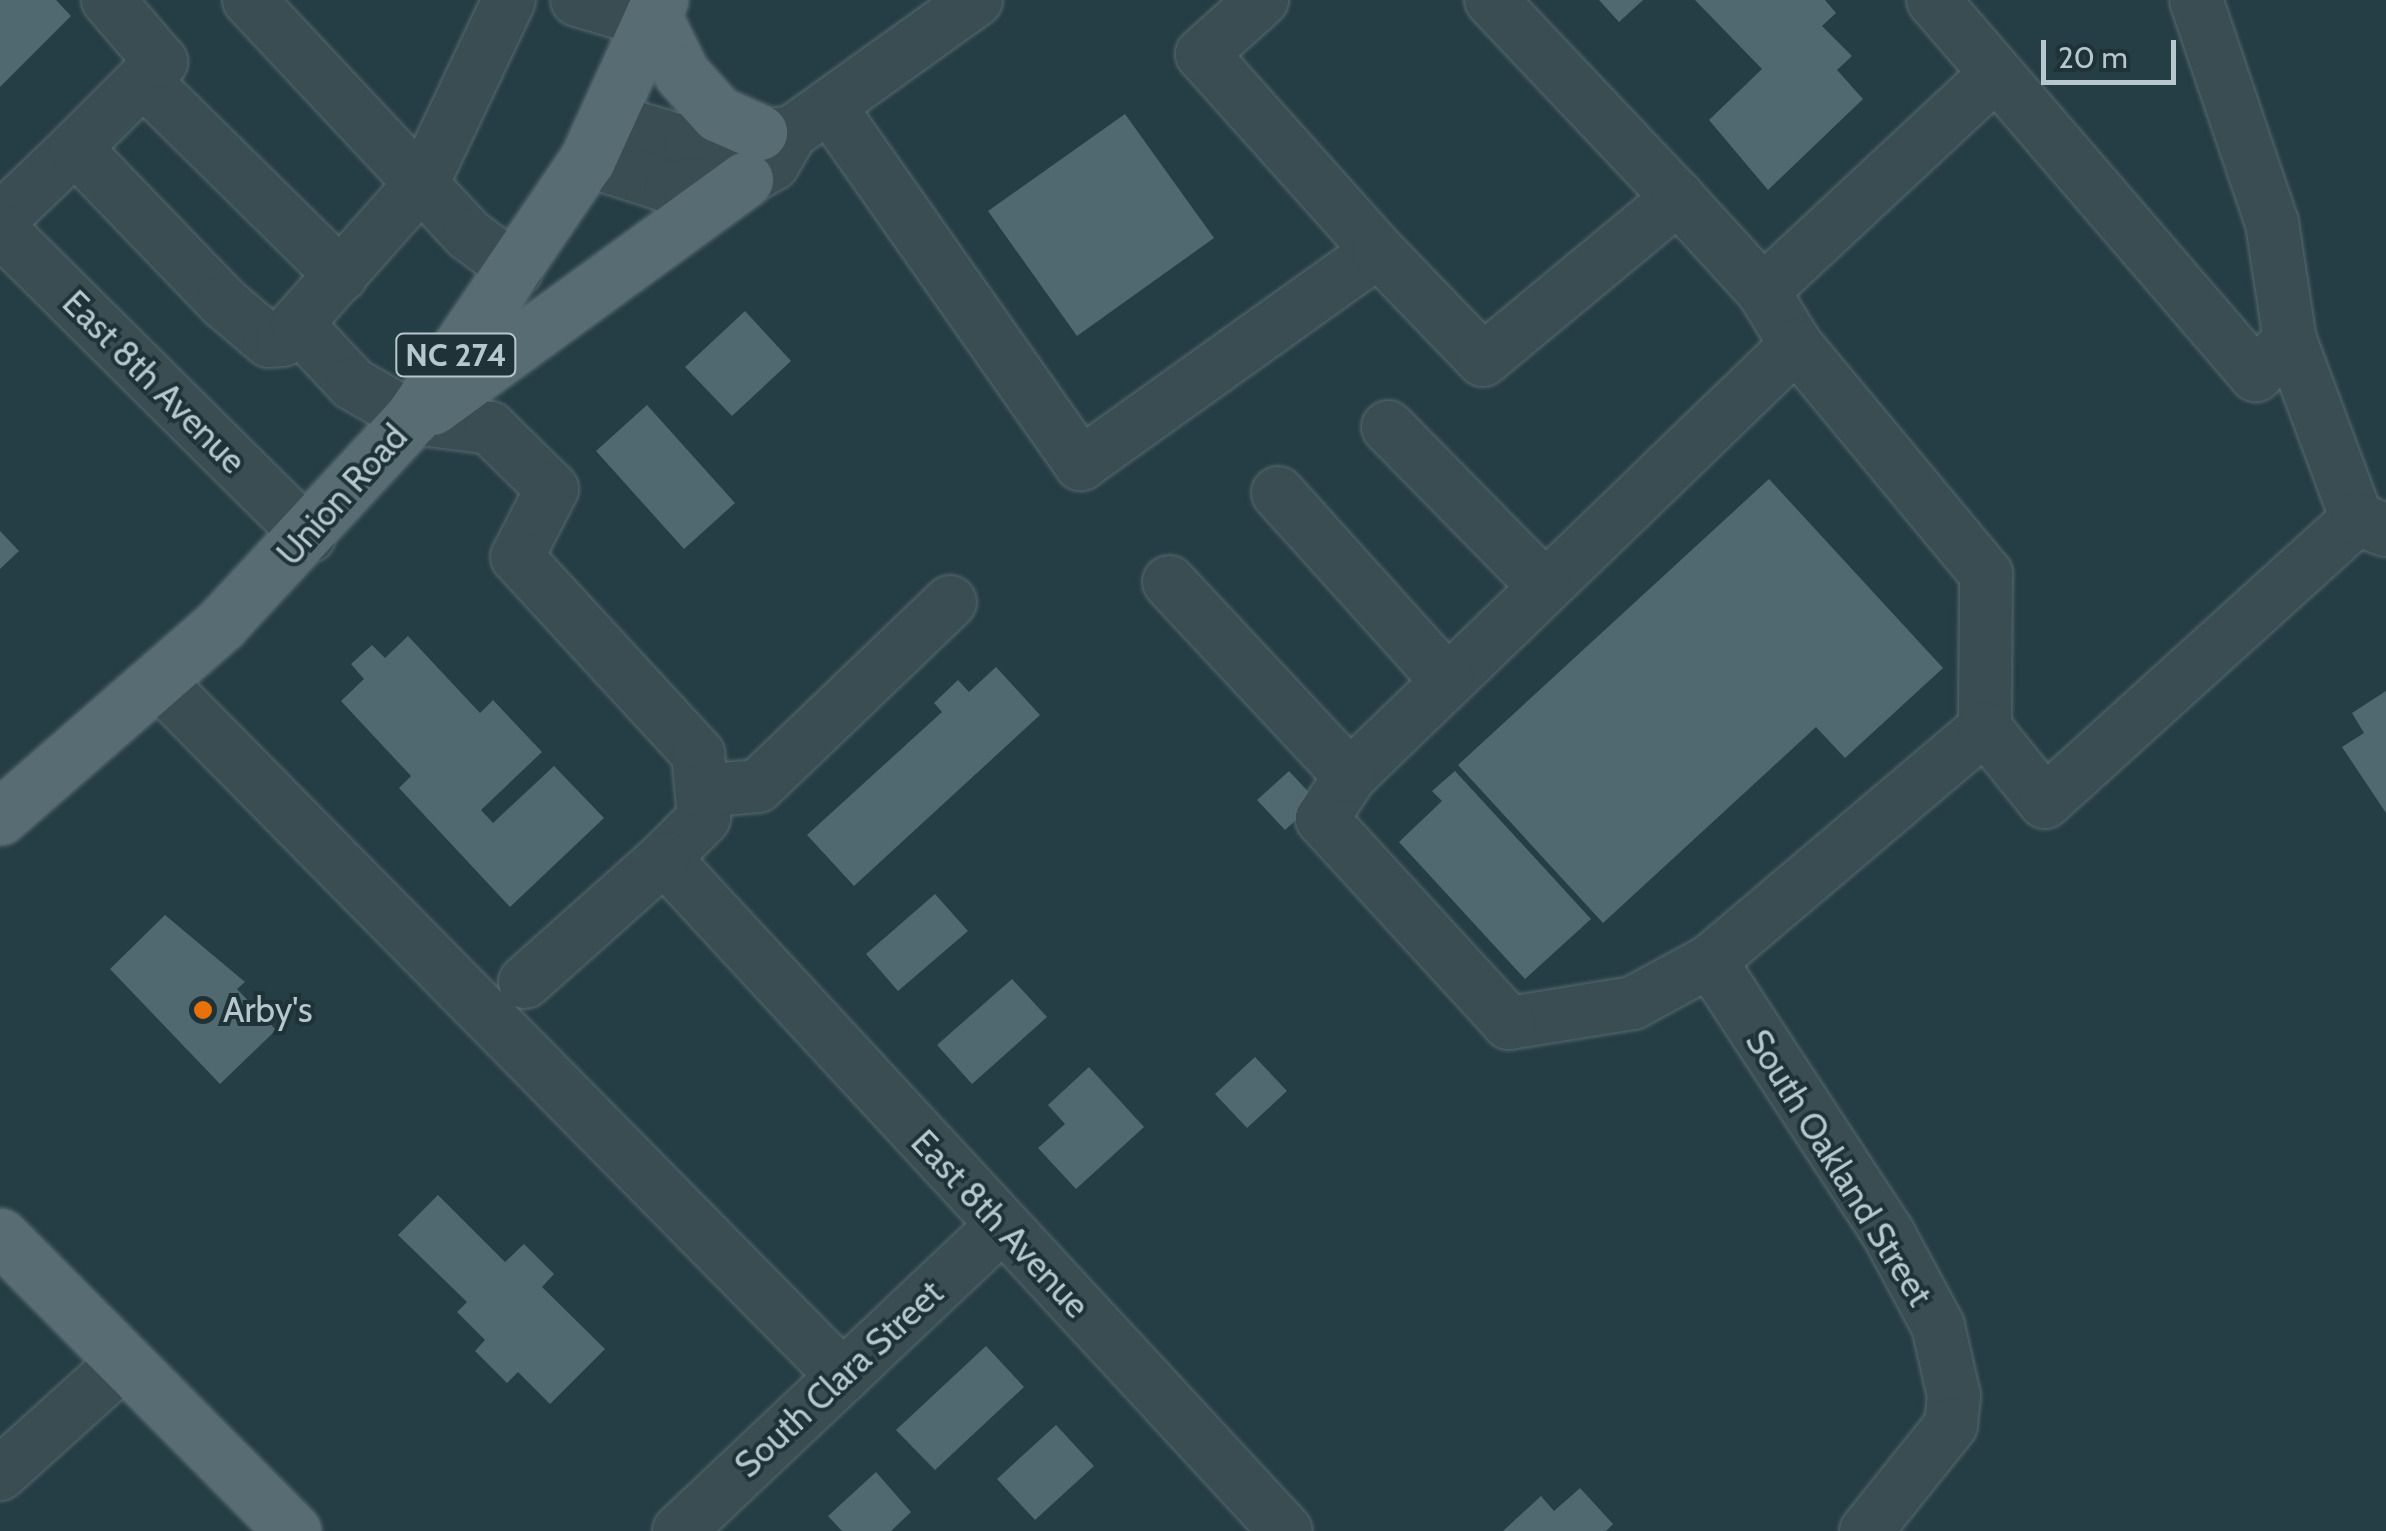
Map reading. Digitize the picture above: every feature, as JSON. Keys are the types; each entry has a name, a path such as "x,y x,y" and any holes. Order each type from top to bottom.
{"main road":[{"path":"655,12 682,74 718,114 781,138"},
{"name":"Union Road","path":"5,805 158,680 308,536 412,418 516,270 597,140 655,12"},
{"path":"412,418 472,384 781,138"},
{"path":"0,1236 293,1531"}],"street":[{"path":"0,220 146,83 161,62 108,0"},
{"path":"249,0 424,180 468,235 516,270"},
{"path":"75,148 269,341 297,324 424,180 510,0"},
{"path":"577,0 655,12"},
{"path":"597,140 671,187 781,138 976,0"},
{"path":"1262,0 1202,54 1378,251 1484,360 1678,198"},
{"path":"1491,0 1763,291 1796,344 1986,574 1986,728 2045,802 2372,524 2290,340 2272,223 2196,0"},
{"path":"1933,0 2256,375 2290,340"},
{"path":"1763,291 1995,75"},
{"path":"146,83 341,275"},
{"path":"781,138 1081,464 1378,251"},
{"name":"East 8th Avenue","path":"0,229 308,536"},
{"path":"297,324 353,384 412,418 490,428 552,489 517,556 698,754 704,818 525,982"},
{"path":"1796,344 1350,776 1322,818 1509,1023 1633,1003 1710,961 1986,728"},
{"path":"1388,427 1545,587"},
{"path":"1278,493 1447,682"},
{"path":"1169,582 1350,776"},
{"path":"702,791 758,786 950,602"},
{"path":"158,680 842,1376"},
{"name":"East 8th Avenue","path":"664,858 1000,1227 1286,1531"},
{"name":"South Oakland Street","path":"1710,961 1888,1233 1938,1326 1954,1396 1950,1425 1866,1531"},
{"name":"South Clara Street","path":"679,1531 1000,1227"},
{"path":"0,1474 124,1361"}],"building":[{"path":"0,0 56,0 71,16 0,87"},
{"path":"1599,0 1643,0 1619,22"},
{"path":"1695,0 1825,0 1836,13 1822,26 1852,56 1837,70 1863,99 1768,190 1709,120 1762,69"},
{"path":"1125,114 1214,238 1077,336 988,211"},
{"path":"745,311 791,361 732,416 685,367"},
{"path":"647,405 735,503 684,549 596,451"},
{"path":"1769,479 1943,668 1845,758 1816,727 1603,923 1458,765"},
{"path":"0,531 19,551 0,569"},
{"path":"408,636 480,713 493,700 542,752 481,810 493,823 554,766 604,818 510,907 399,788 411,776 341,701 364,679 351,664 372,645 385,658"},
{"path":"996,667 1040,715 854,886 807,835 942,712 934,703 958,680 969,692"},
{"path":"2386,691 2386,813 2342,747 2364,733 2352,713"},
{"path":"1289,771 1317,801 1285,830 1257,800"},
{"path":"1455,771 1591,919 1525,979 1399,842 1442,801 1432,791"},
{"path":"935,894 968,931 898,991 866,954"},
{"name":"Arby's","path":"165,915 245,982 237,989 276,1030 220,1084 110,969"},
{"path":"1012,979 1047,1017 972,1084 937,1045"},
{"path":"1255,1057 1287,1091 1247,1128 1215,1094"},
{"path":"1089,1067 1144,1127 1076,1189 1038,1148 1065,1124 1048,1105"},
{"path":"438,1195 505,1262 524,1244 554,1274 542,1287 605,1349 550,1404 518,1372 507,1383 475,1351 485,1340 457,1312 467,1302 398,1235"},
{"path":"986,1346 1024,1387 935,1470 896,1430"},
{"path":"1056,1425 1094,1466 1035,1520 997,1479"},
{"path":"876,1472 911,1512 891,1531 842,1531 828,1516"},
{"path":"1580,1488 1613,1524 1606,1531 1503,1531 1541,1496 1554,1511"}],"place":[{"name":"Arby's","path":"203,1010"}]}
